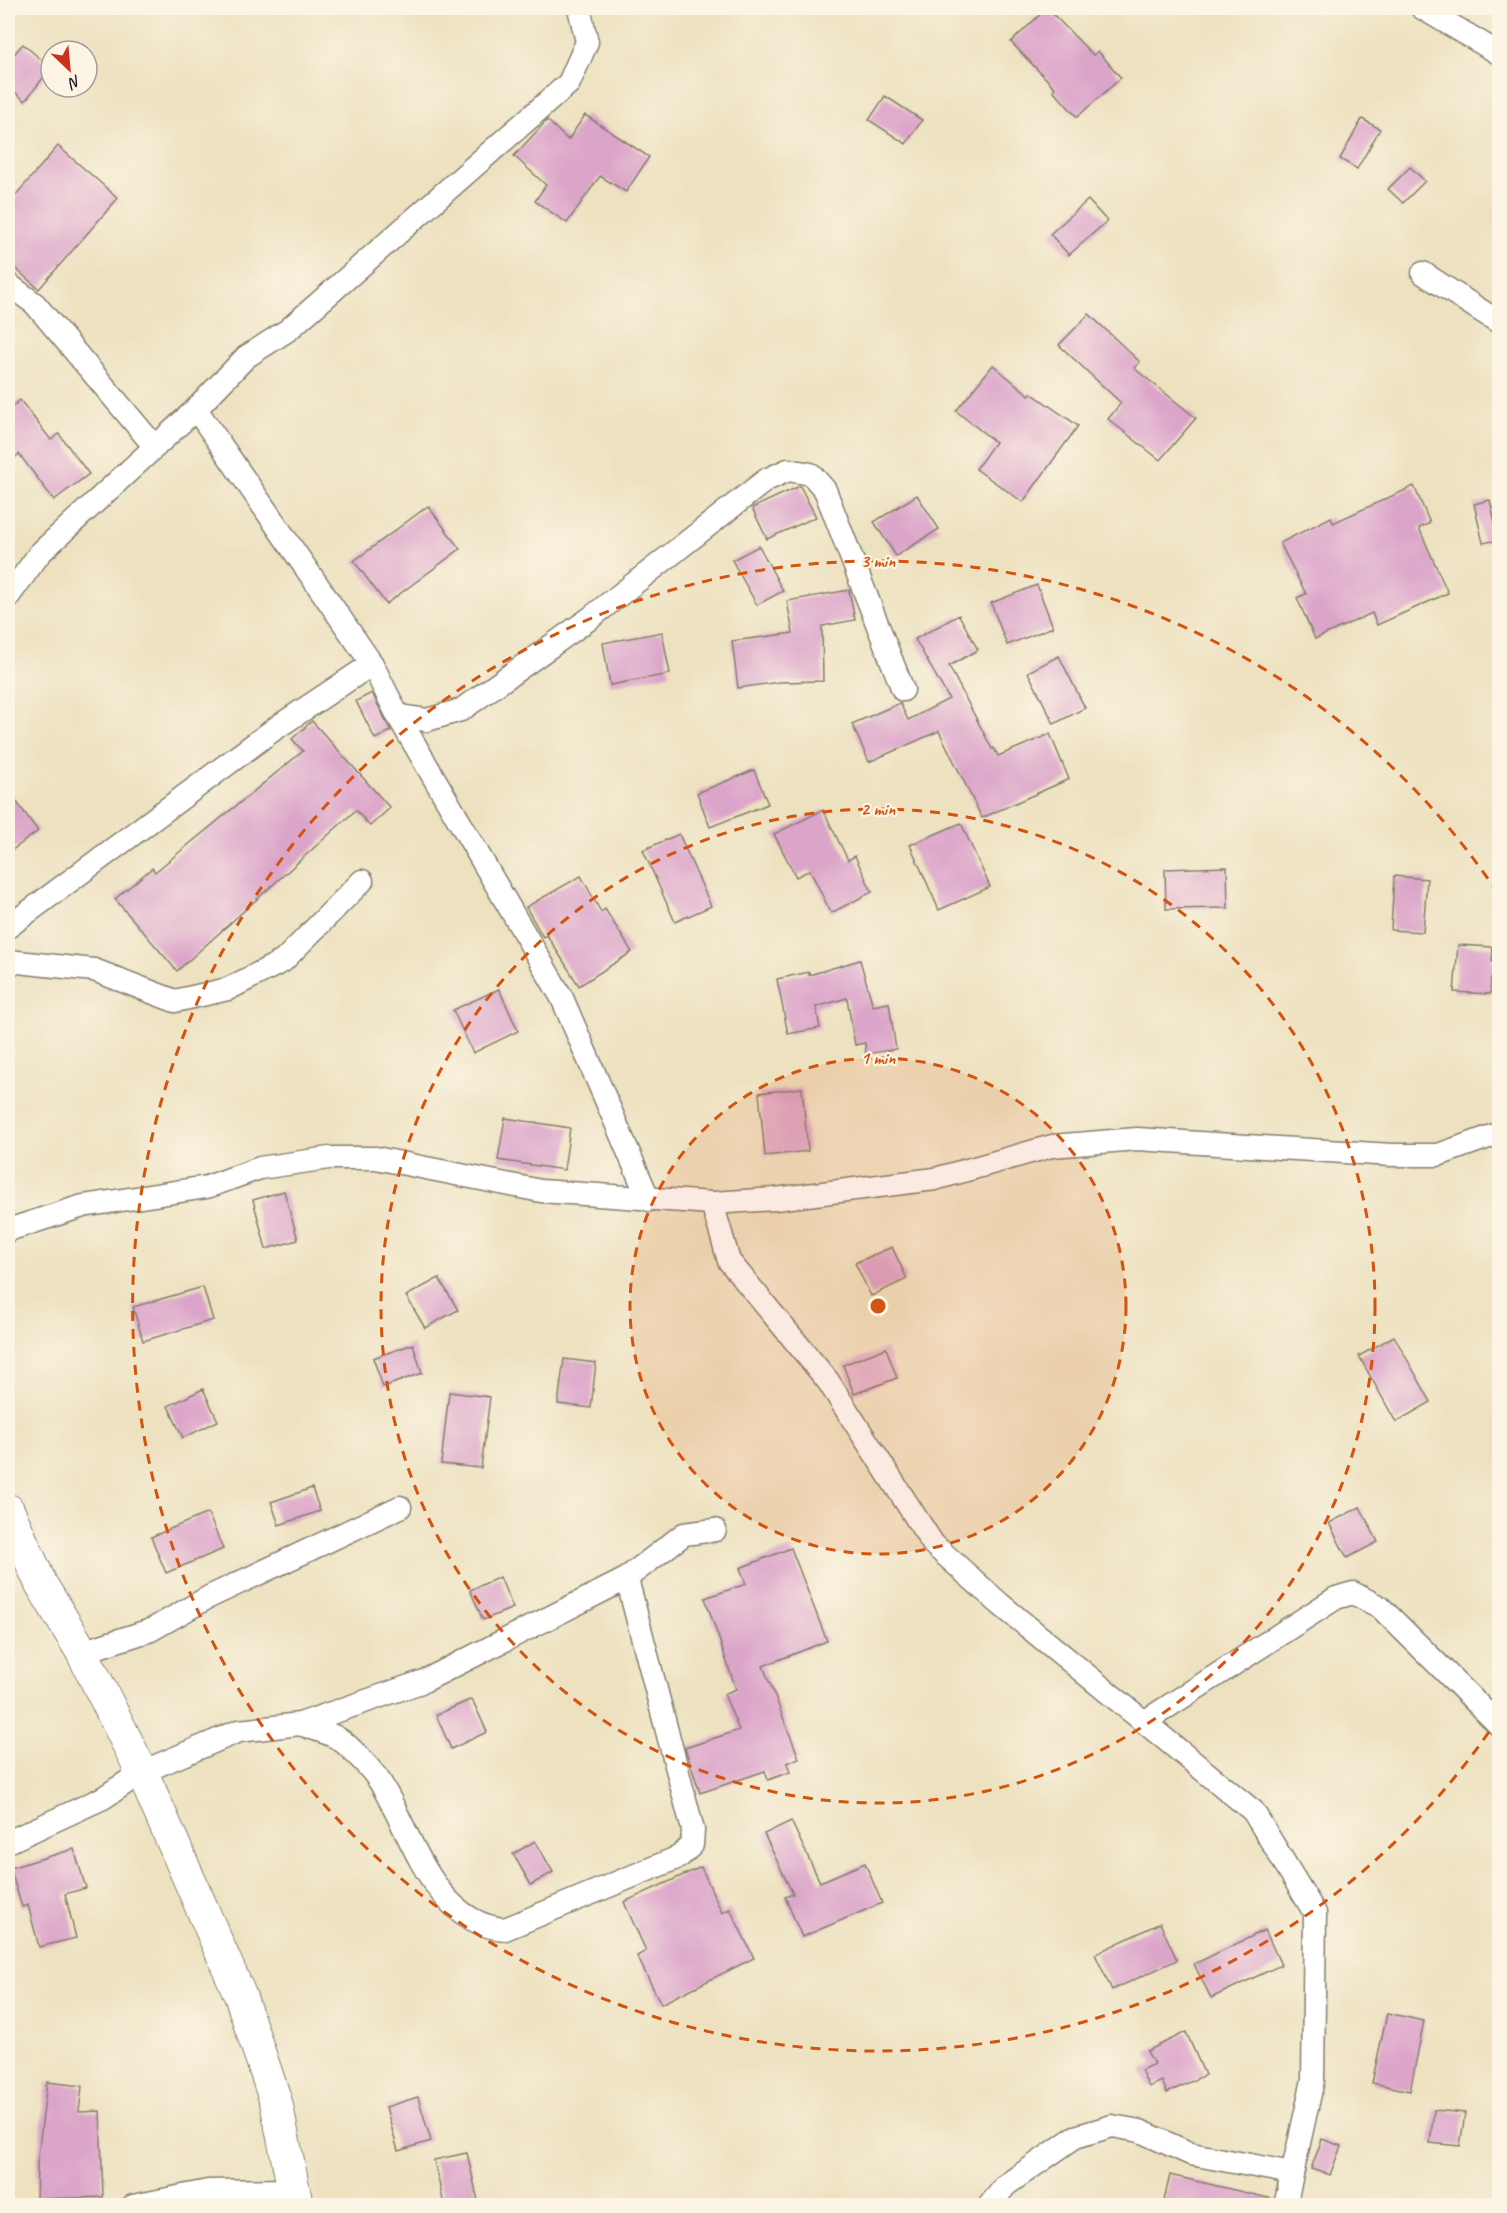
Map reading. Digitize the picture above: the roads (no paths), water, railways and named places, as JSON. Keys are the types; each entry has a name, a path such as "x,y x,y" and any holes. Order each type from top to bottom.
{"street":[{"path":"8,597 40,553 196,410 246,357 288,330 569,83 587,42 579,8"},
{"path":"1422,8 1500,54"},
{"path":"1423,273 1500,323"},
{"path":"8,284 35,304 155,447"},
{"path":"196,410 372,664 398,716 562,998 649,1200"},
{"path":"398,716 427,720 461,710 589,619 766,480 788,470 811,474 825,489 903,690"},
{"path":"8,927 276,728 372,664"},
{"path":"8,961 94,970 175,1001 228,989 283,961 362,881"},
{"path":"8,1230 83,1206 207,1187 260,1168 329,1158 375,1158 541,1191 712,1203 775,1199 935,1179 1052,1146 1137,1139 1392,1155 1438,1155 1500,1133"},
{"path":"712,1203 729,1261 828,1381 876,1451 933,1544 1000,1604 1253,1811 1315,1913 1313,2080 1285,2205"},
{"path":"82,1652 151,1630 208,1597 400,1507"},
{"path":"8,1510 41,1584 82,1652 142,1773 240,1995 276,2102 296,2198 208,2191 133,2205"},
{"path":"8,1842 103,1798 142,1773 239,1731 300,1724 424,1682 627,1579 684,1534 715,1530"},
{"path":"300,1724 340,1739 380,1781 408,1839 441,1890 465,1917 485,1928 505,1929 679,1857 692,1845 693,1830 627,1579"},
{"path":"1144,1722 1336,1598 1353,1593 1380,1607 1500,1726"},
{"path":"989,2205 1006,2185 1075,2137 1112,2126 1140,2130 1191,2154 1292,2173"}]}
